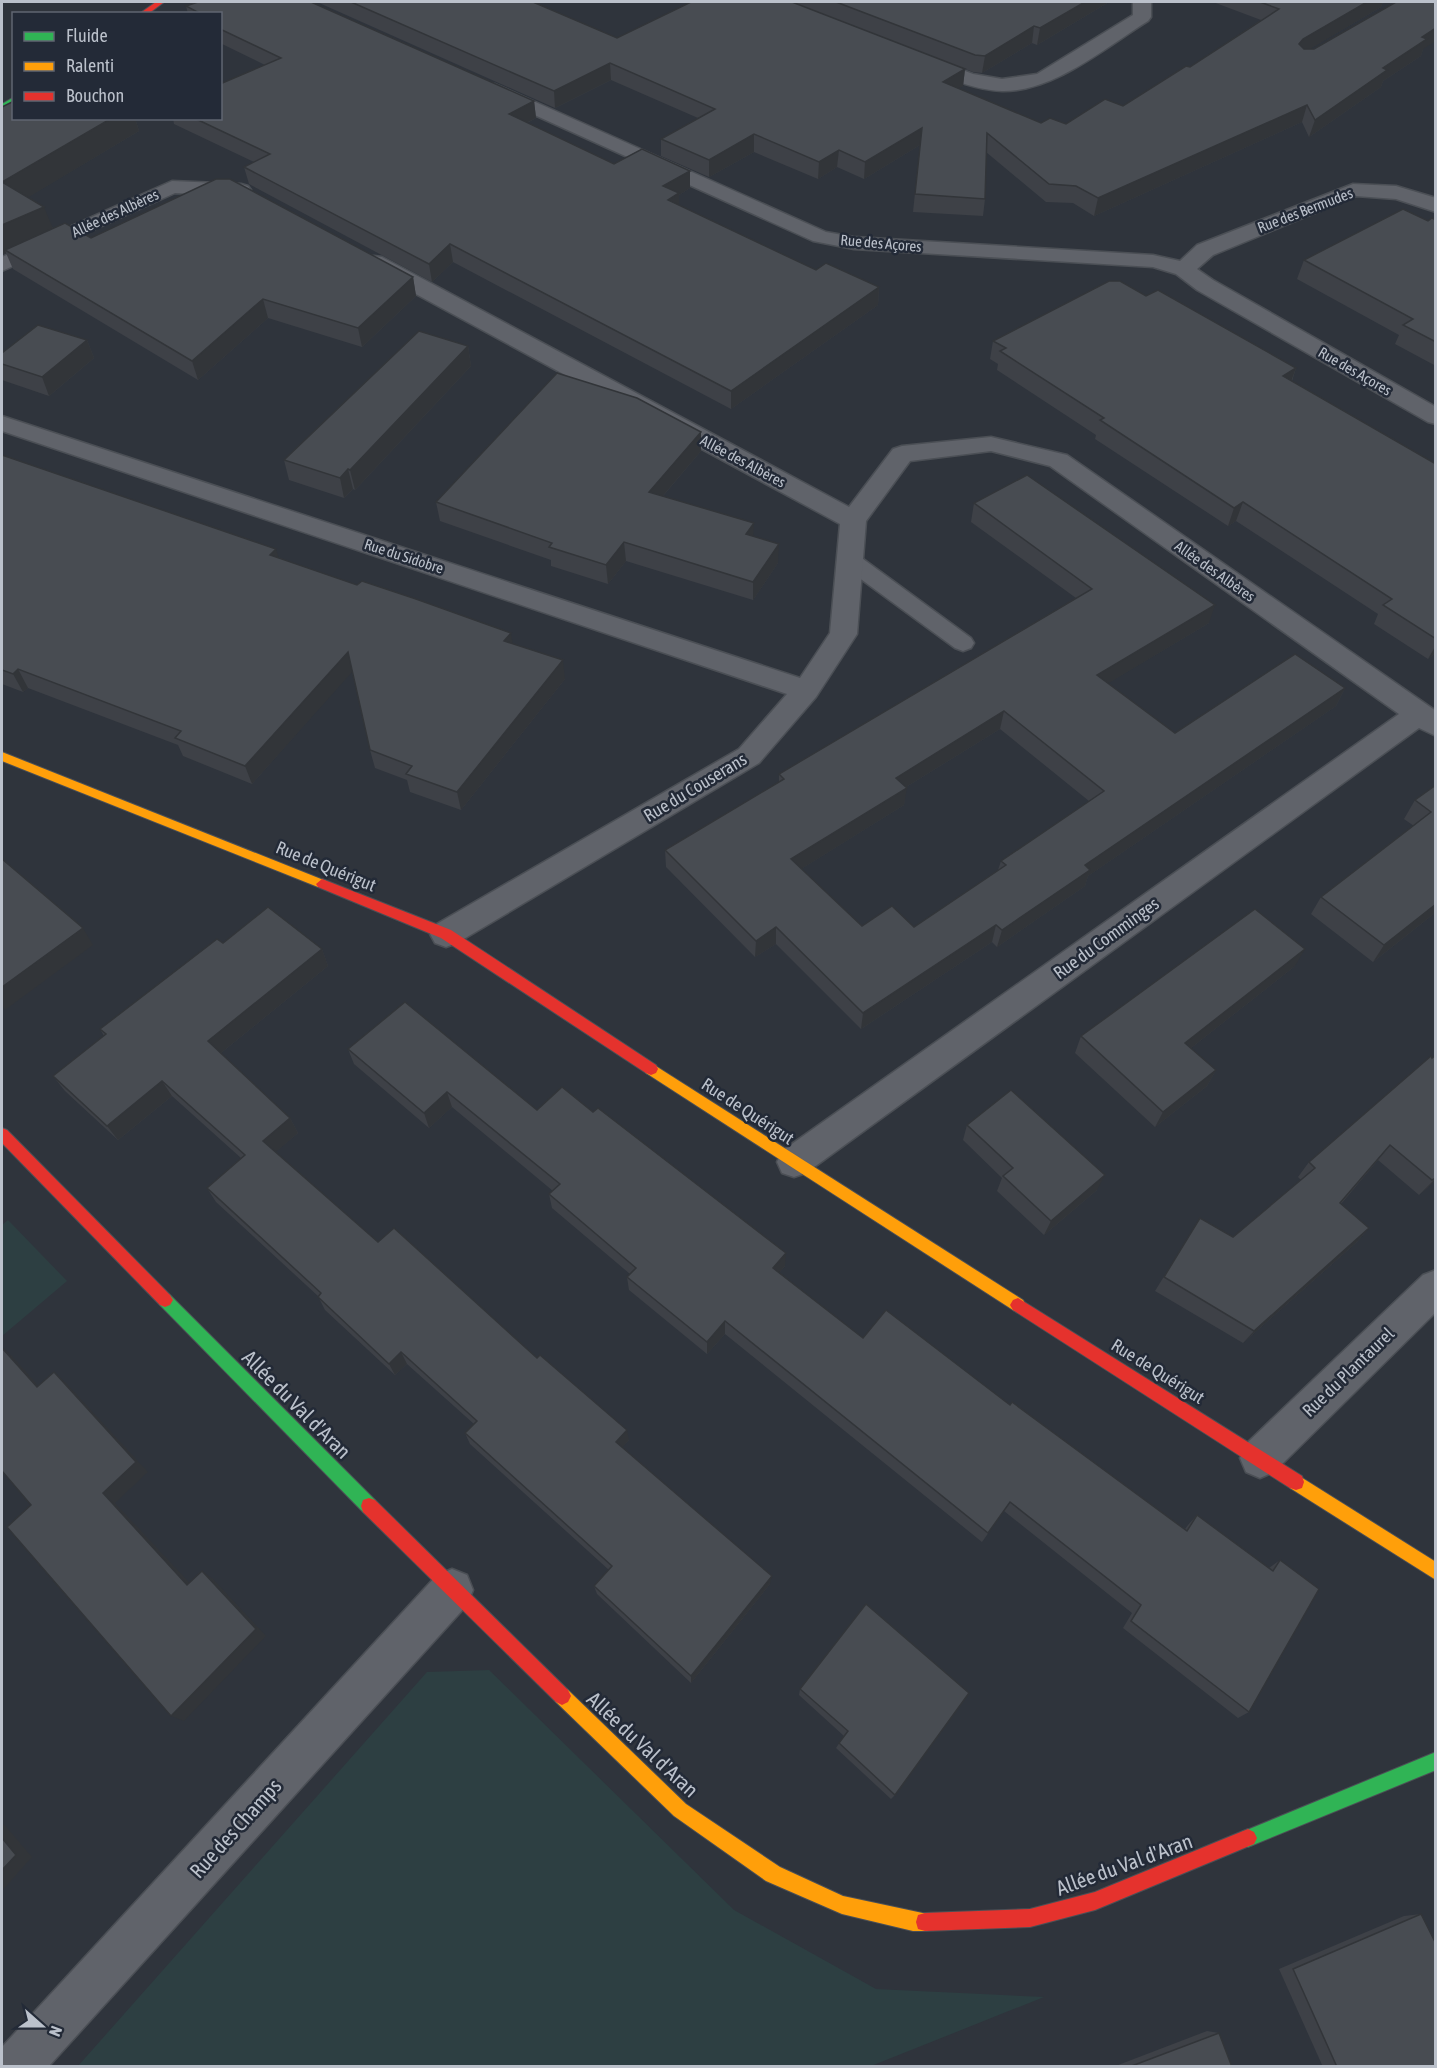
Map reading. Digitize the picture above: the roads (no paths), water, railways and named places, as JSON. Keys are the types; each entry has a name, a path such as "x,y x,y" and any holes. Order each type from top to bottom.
{"street":[{"path":"145,12 160,2"},
{"path":"903,53 968,79 1002,84 1042,79 1142,17 1142,2"},
{"name":"Rue des Açores","path":"473,81 820,237 854,243 1153,261 1184,269 1205,285 1436,417"},
{"name":"Allée des Albères","path":"2,266 172,187 240,190 261,201"},
{"name":"Rue des Bermudes","path":"1184,269 1204,250 1353,190 1378,189 1398,192 1436,206"},
{"name":"Allée des Albères","path":"356,252 852,520 902,454 991,444 1058,460 1427,720"},
{"name":"Rue du Sidobre","path":"2,423 806,690"},
{"name":"Rue du Couserans","path":"446,934 749,756 806,690 843,634 852,520"},
{"name":"Rue du Comminges","path":"794,1162 1427,720"},
{"name":"Rue de Quérigut","path":"2,756 446,934 794,1162 1436,1572"},
{"name":"Allée du Val d'Aran","path":"2,1134 452,1590 680,1810 773,1874 842,1905 913,1922 1030,1918 1095,1901 1436,1761"},
{"name":"Rue du Plantaurel","path":"1260,1458 1436,1287"},
{"name":"Rue des Champs","path":"17,2067 452,1590"}],"lane":[{"path":"850,561 963,643"}]}
